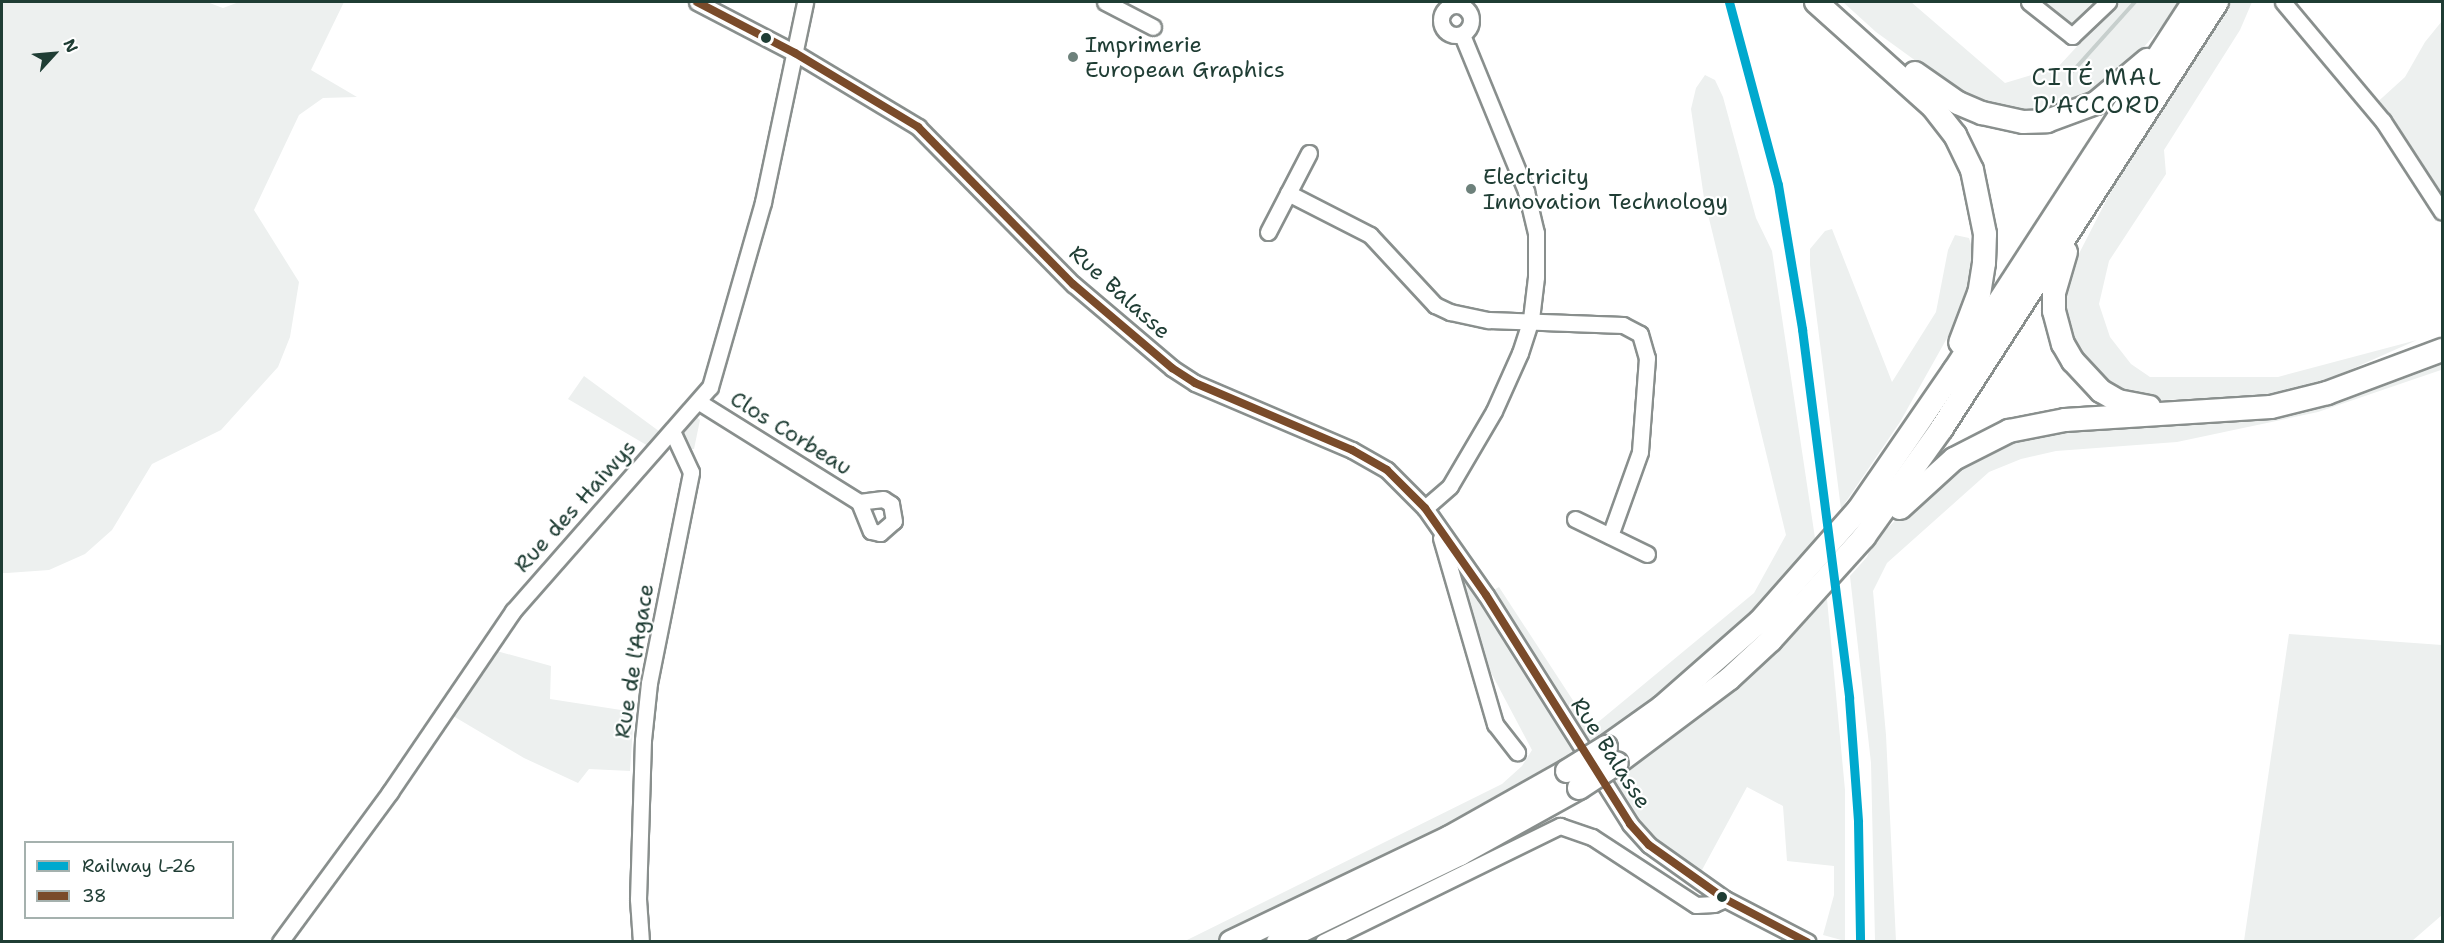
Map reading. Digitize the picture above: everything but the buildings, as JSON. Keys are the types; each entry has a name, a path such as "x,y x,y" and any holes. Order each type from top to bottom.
{"highway":[{"path":"1816,2 1933,107 1954,135 1972,170 1985,234 1984,263 1979,293 1959,346 1954,371"},
{"path":"1830,2 1939,91 1958,103 2000,119 2046,121 2073,114 2096,103 2163,49"},
{"path":"1612,755 1715,663 1799,580 1860,509 1954,371 2194,2"},
{"path":"1278,942 1460,854 1729,679 1803,605 1864,537 1903,488 2217,2"},
{"path":"2069,233 2054,293 2058,329 2073,361 2086,377 2118,401 2143,407 2240,401 2294,393 2355,373 2442,333"},
{"path":"1864,537 1954,459 2009,431 2065,420 2271,407 2327,393 2442,350"},
{"path":"1231,942 1573,780"}],"street":[{"name":"Rue Balasse","path":"696,2 795,53 918,127 1073,285 1172,368 1195,383 1352,450 1387,470 1425,508 1438,526 1630,824 1665,859 1725,899 1808,942"},
{"name":"Rue des Haiwys","path":"280,942 390,792 513,611 710,387 763,202 805,2"},
{"path":"1105,2 1153,27"},
{"path":"2029,2 2072,36 2108,2"},
{"path":"2283,2 2383,121 2442,212"},
{"path":"1447,4 1458,4 1470,13 1471,23 1462,35 1451,35 1443,29 1440,20 1447,4"},
{"path":"1425,508 1450,486 1494,411 1530,319 1537,257 1532,212 1462,35"},
{"path":"1268,232 1308,153"},
{"path":"1288,193 1370,235 1435,305 1472,317 1623,325 1633,328 1645,343 1646,406 1640,452 1610,536"},
{"name":"Clos Corbeau","path":"699,402 859,502"},
{"name":"Rue de l'Agace","path":"641,942 638,898 645,717 691,472 672,431"},
{"path":"1575,519 1647,554"},
{"name":"Rue Balasse","path":"1438,526 1495,724 1517,752"},
{"path":"1323,942 1560,826 1592,837 1696,905 1714,904 1725,899"}],"shaded area":[{"path":"2,2 207,2 223,8 239,2 344,2 311,70 357,97 323,98 299,115 254,210 299,282 290,337 278,367 221,430 152,464 112,530 85,554 49,570 7,573 2,573"},
{"path":"1843,2 1911,2 2005,83 2058,67 2118,2 2182,2 2111,86 2060,110 2013,113 1960,93 1876,32"},
{"path":"2035,2 2100,2 2079,24 2065,27"},
{"path":"2230,2 2252,2 2240,30 2164,150 2166,174 2109,261 2099,304 2110,337 2131,364 2150,377 2278,377 2417,340 2336,376 2296,388 2261,395 2146,401 2124,394 2084,360 2069,336 2063,310 2066,279 2128,158"},
{"path":"2442,21 2442,212 2372,107 2405,77 2425,42"},
{"path":"1705,75 1715,80 1723,97 1756,218 1772,251 1815,538 1735,636 1613,734 1589,744 1492,591 1499,587 1591,728 1754,593 1786,535 1704,198 1691,109 1696,88"},
{"path":"1832,229 1892,382 1936,312 1948,250 1955,235 1969,238 1974,254 1965,306 1900,422 1841,509 1810,265 1810,249 1825,231"},
{"path":"2442,355 2441,370 2318,412 2177,442 2056,451 2021,459 1989,472 1887,563 1873,591 1886,735 1896,941 1875,941 1871,763 1850,576 1867,557 1873,542 1931,486 1981,450 2053,427 2255,413"},
{"path":"584,376 667,437 655,450 568,399"},
{"path":"695,415 700,420 694,449 687,449 682,433 685,423"},
{"path":"1460,568 1577,751 1514,794 1386,861 1216,941 1183,942 1502,784 1522,766 1532,750 1488,667 1455,570"},
{"path":"1827,599 1845,790 1845,941 1823,935 1834,895 1834,866 1787,861 1783,806 1747,787 1696,881 1647,830 1614,781 1734,684"},
{"path":"2289,634 2442,645 2442,915 2412,941 2244,941"},
{"path":"486,648 551,666 550,699 634,712 630,771 589,769 578,783 524,758 443,710"}],"waterway":[{"path":"2073,71 2135,2"}],"rail line":[{"name":"L-26","path":"1729,2 1778,185 1802,329 1849,698 1858,822 1860,942"}],"transit line":[{"name":"38","path":"697,2 795,53 918,127 1073,284 1172,368 1195,383 1352,450 1387,470 1425,508 1486,595 1630,824 1649,845 1725,899 1807,942"}],"place":[{"name":"Imprimerie European Graphics","path":"1073,57"},
{"name":"Electricity Innovation Technology","path":"1471,189"}],"district":[{"name":"CITÉ MAL D'ACCORD","path":"2097,92"}]}
